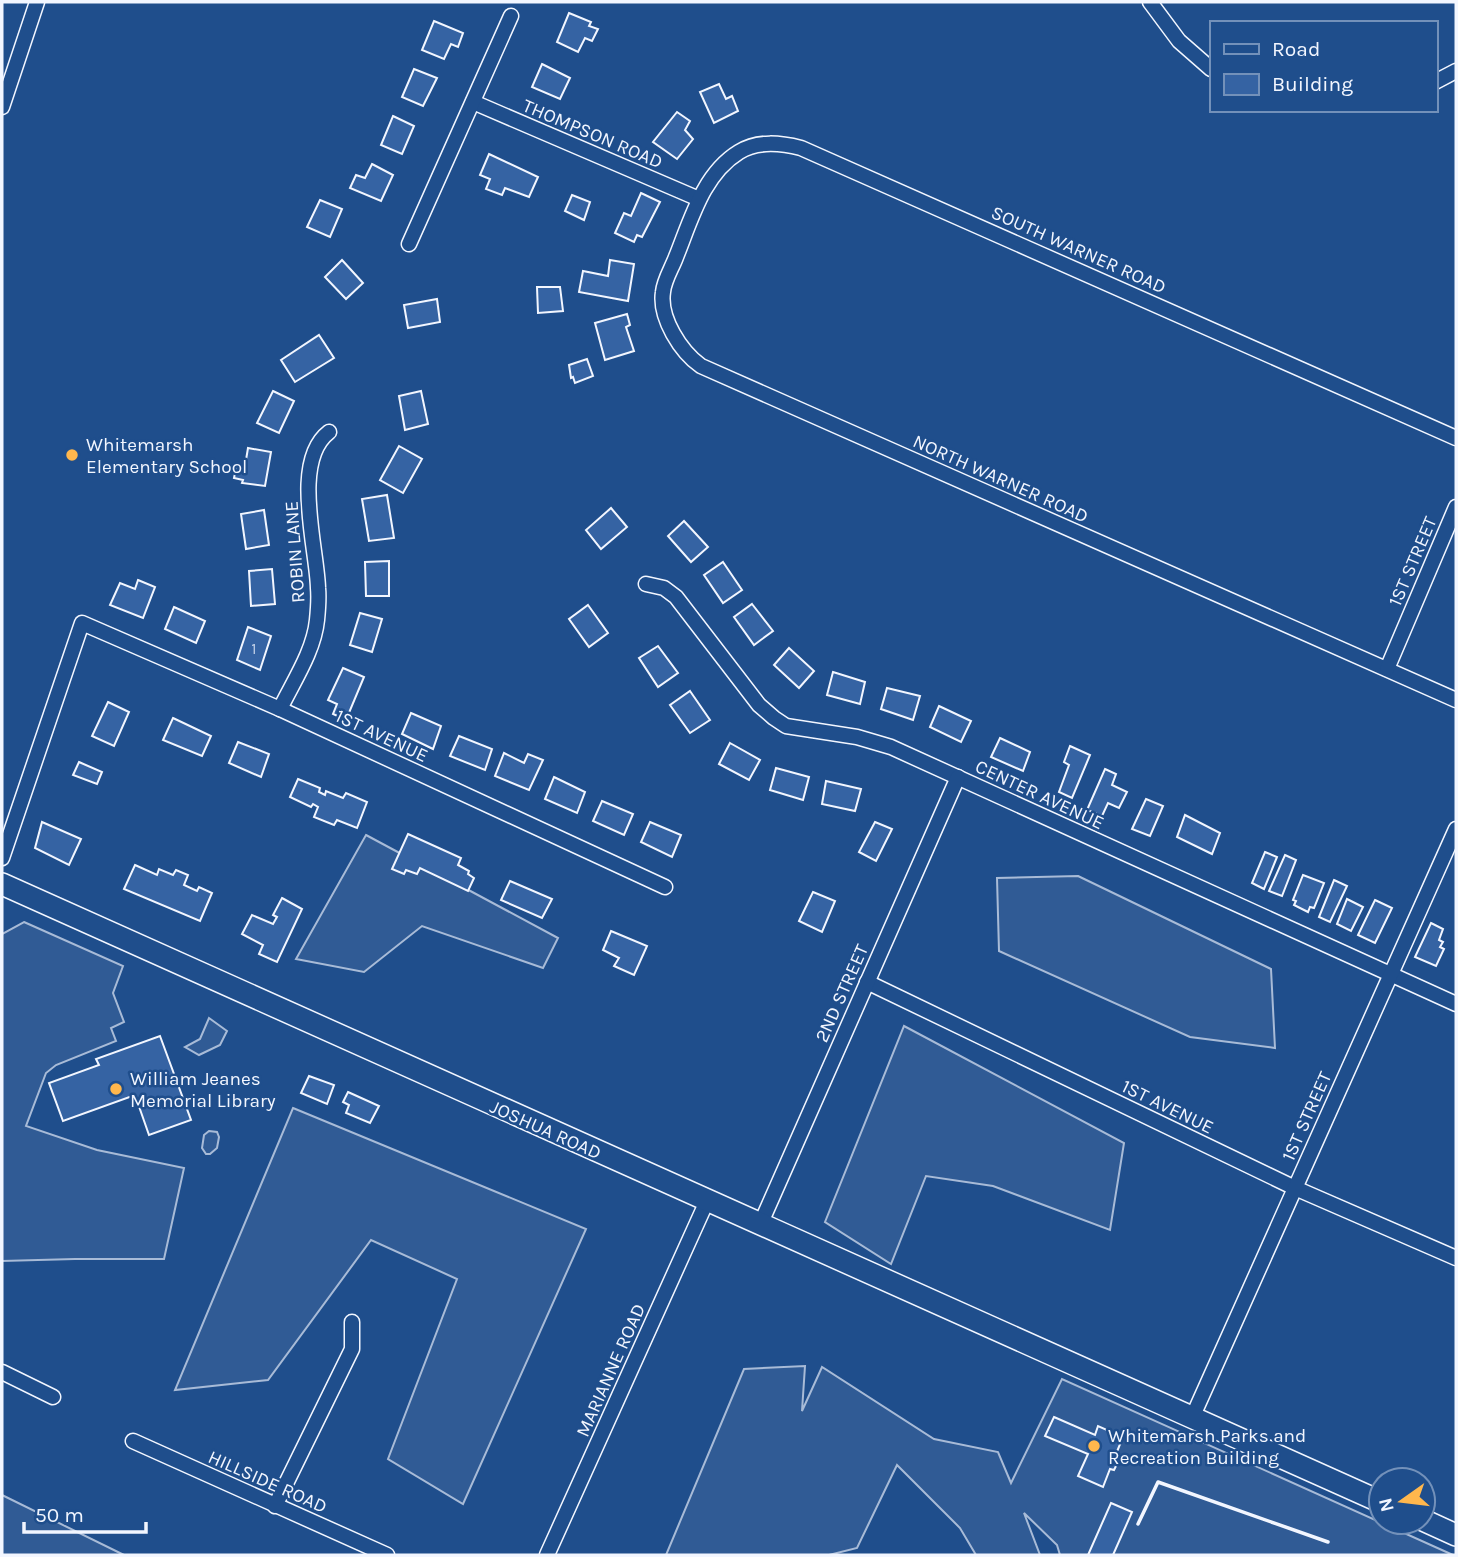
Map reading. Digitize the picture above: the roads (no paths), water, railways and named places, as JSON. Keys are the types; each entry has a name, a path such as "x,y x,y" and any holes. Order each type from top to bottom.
{"main road":[{"name":"JOSHUA ROAD","path":"2,884 1192,1418"},
{"path":"1192,1418 1367,1496"},
{"path":"1437,1526 1456,1535"}],"street":[{"path":"2,107 5,88 37,2"},
{"path":"1150,2 1179,41 1210,68"},
{"path":"410,244 511,16"},
{"path":"1437,81 1456,71"},
{"name":"THOMPSON ROAD","path":"473,102 699,199"},
{"name":"SOUTH WARNER ROAD","path":"699,199 725,162 741,150 771,143 801,148 1456,438"},
{"name":"NORTH WARNER ROAD","path":"699,199 663,291 666,313 675,337 701,366 1456,700"},
{"name":"ROBIN LANE","path":"280,709 313,639 317,622 318,585 309,525 310,482 315,450 320,439 329,432"},
{"name":"1ST STREET","path":"1387,669 1456,507"},
{"name":"CENTER AVENUE","path":"646,584 664,588 676,597 759,705 786,726 874,741 1456,1004"},
{"name":"1ST AVENUE","path":"2,858 82,623 280,709 665,887"},
{"name":"2ND STREET","path":"760,1225 958,777"},
{"name":"1ST STREET","path":"1192,1418 1456,829"},
{"name":"1ST AVENUE","path":"867,982 1295,1188 1456,1258"},
{"name":"MARIANNE ROAD","path":"547,1555 707,1201"},
{"path":"275,1506 352,1349 352,1322"},
{"path":"2,1372 53,1397"},
{"name":"HILLSIDE ROAD","path":"132,1441 387,1555"}],"place":[{"name":"Whitemarsh Elementary School","path":"72,455"},
{"name":"William Jeanes Memorial Library","path":"116,1089"},
{"name":"Whitemarsh Parks and Recreation Building","path":"1094,1446"}]}
